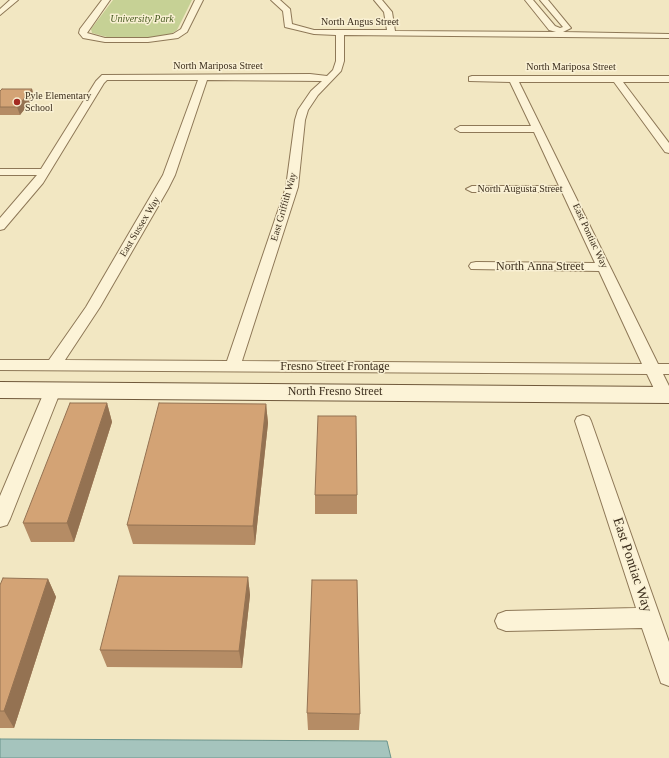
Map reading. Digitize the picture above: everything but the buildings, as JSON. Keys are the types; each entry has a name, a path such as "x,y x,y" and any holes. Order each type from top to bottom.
{"main road":[{"name":"North Fresno Street","path":"0,390 667,395"}],"street":[{"path":"0,13 14,0"},
{"path":"106,0 84,29 83,33 86,36 106,40 148,40 175,36 184,30 199,0"},
{"name":"North Angus Street","path":"275,0 285,7 288,16 287,23 294,28 314,32 466,32 483,35 669,31"},
{"path":"378,0 388,12 391,32"},
{"path":"529,0 544,15 552,28 562,33 567,28 558,15 544,0"},
{"name":"East Griffith Way","path":"233,366 292,188 300,120 303,110 314,93 337,71 340,61 340,32"},
{"name":"North Angus Street","path":"562,33 669,36"},
{"name":"North Mariposa Street","path":"44,172 100,81 105,77 310,77 330,79"},
{"name":"East Sussex Way","path":"54,365 93,307 162,189 169,175 202,77"},
{"name":"East Pontiac Way","path":"513,78 539,129 653,369 667,395"},
{"path":"616,78 669,150"},
{"name":"North Mariposa Street","path":"472,79 669,79"},
{"path":"460,129 539,129"},
{"path":"0,172 44,172"},
{"path":"0,226 44,172"},
{"name":"North Augusta Street","path":"472,189 567,189"},
{"name":"North Anna Street","path":"476,266 604,268"},
{"name":"Fresno Street Frontage","path":"0,365 669,369"},
{"path":"0,519 53,390"},
{"name":"East Pontiac Way","path":"584,421 669,675"},
{"name":"East Pontiac Way","path":"506,621 649,618"}],"green space":[{"name":"University Park","path":"113,0 192,0 177,30 171,34 155,37 107,37 92,33 91,29"}],"water":[{"path":"0,739 387,741 391,758 0,758"}],"place":[{"name":"Pyle Elementary School","path":"17,102"}]}
